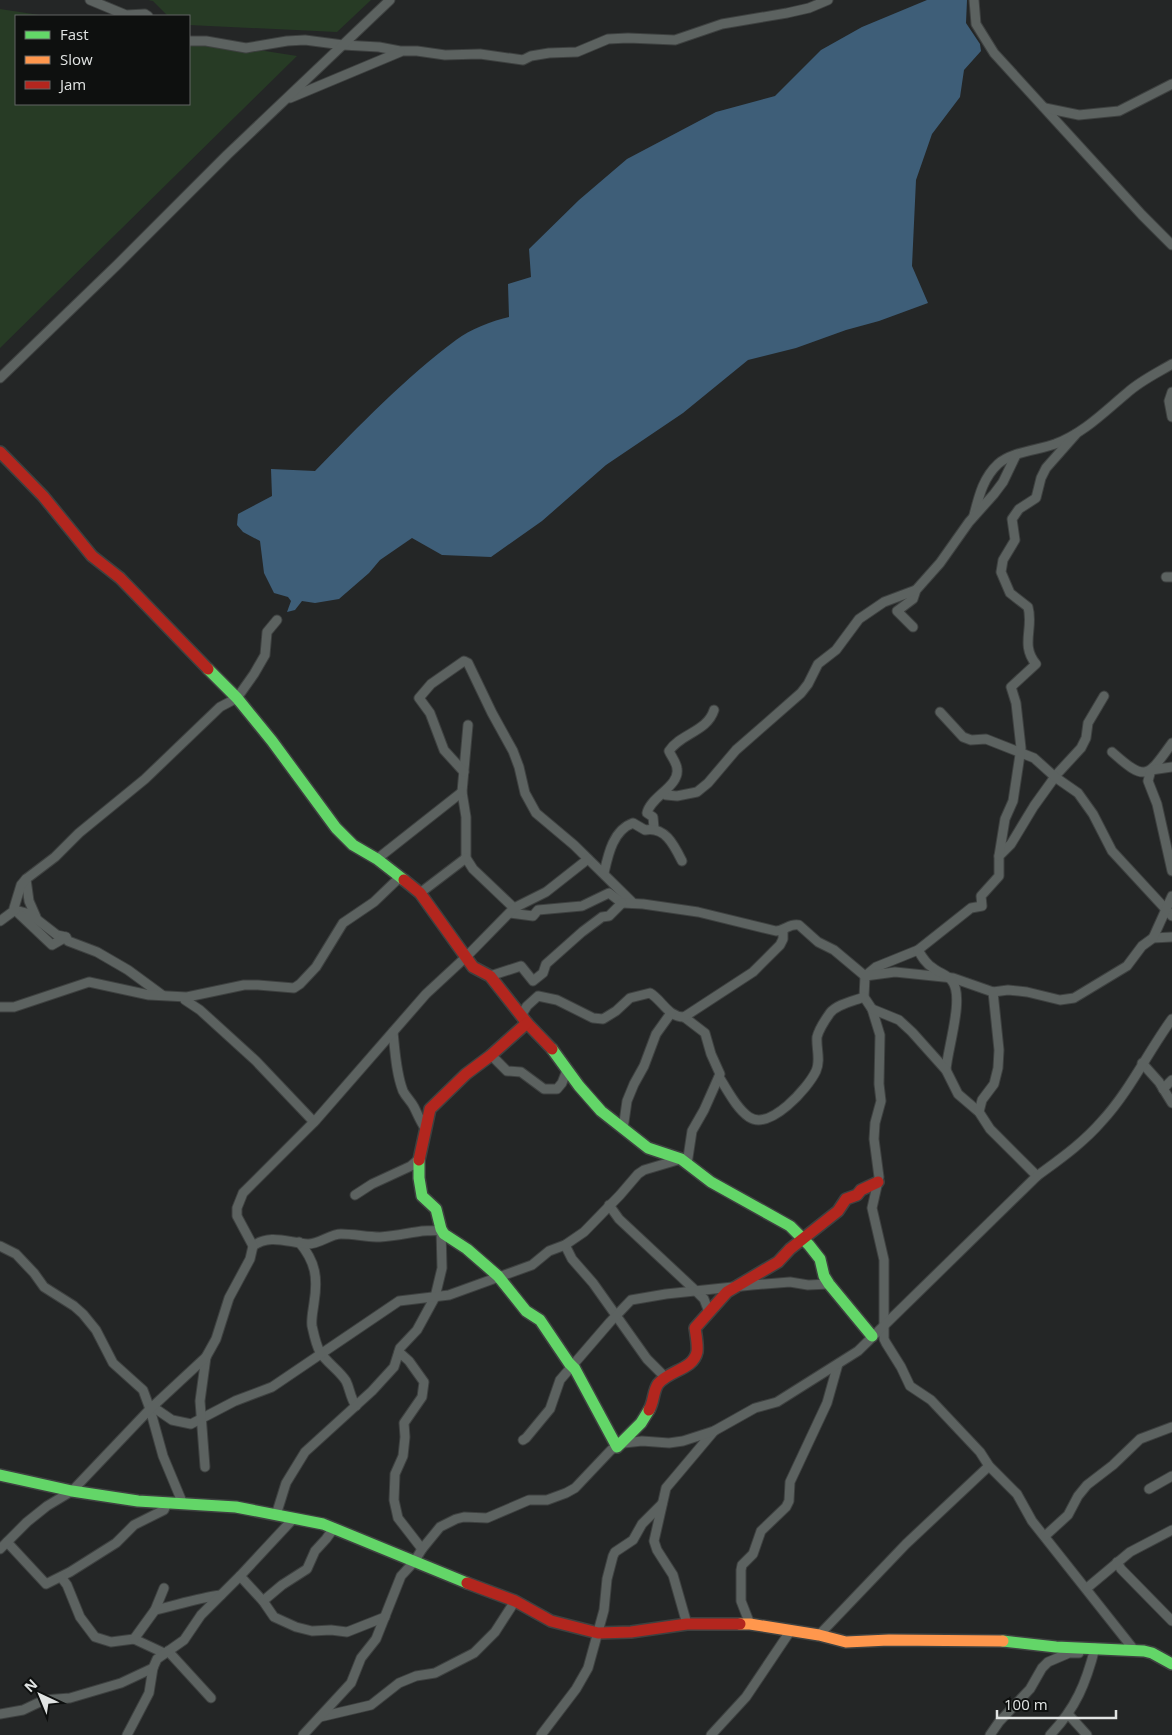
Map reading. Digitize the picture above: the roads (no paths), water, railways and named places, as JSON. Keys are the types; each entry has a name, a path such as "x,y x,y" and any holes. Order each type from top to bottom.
{"street":[{"path":"90,0 126,15 146,15"},
{"path":"0,378 283,101 390,0"},
{"path":"190,41 206,41 246,48 304,40 379,47 400,52 444,55 480,54 523,60 531,56 549,53 577,52 608,39 675,40 722,24 809,8 828,0"},
{"path":"974,0 976,24 994,53 1142,215 1172,245"},
{"path":"283,101 400,52"},
{"path":"1045,108 1078,115 1119,111 1172,84"},
{"path":"974,515 988,473 1000,462 1056,443 1076,434 1102,416 1137,385 1172,364"},
{"path":"1172,392 1169,401 1172,416"},
{"path":"1076,434 1046,468 1040,478 1036,498 1014,515 1011,522 1015,540 1009,548 1001,568 1002,578 1010,593 1028,607 1030,618 1027,645 1031,657 1036,664 1011,687 1016,703 1020,752 1012,801 1005,820 999,856 999,876 981,896 982,906 971,908 918,950 876,967 865,976 864,997 872,1009 880,1035 879,1084 881,1101 875,1124 874,1139 879,1167 878,1182 872,1208 884,1260 884,1326 886,1343 910,1386 931,1400 980,1452 988,1466 1017,1494 1028,1515 1135,1651"},
{"path":"0,452 49,504 96,562 120,578 236,698 272,740 336,828 353,845 377,859 420,893 474,967 490,976 527,1024 554,1051 601,1112 648,1148 684,1162 711,1182 790,1226 803,1238 820,1259 824,1276 829,1284 872,1336"},
{"path":"912,627 897,610 913,600 916,590 940,563 974,515 1003,482 1016,455"},
{"path":"664,793 677,796 696,792 736,750 801,694 818,664 836,650 859,619 884,602 916,590"},
{"path":"66,937 52,945 15,910 21,885 26,879 58,855 79,833 145,779 220,707 236,698 254,674 265,655 267,632 277,620"},
{"path":"464,772 444,750 432,717 418,698 430,684 464,661 468,663 513,751 525,793 536,813 604,873 634,903"},
{"path":"999,856 1012,844 1034,806 1055,777 1081,748 1086,738 1088,723 1104,696"},
{"path":"682,861 672,842 654,828 653,817 647,811 656,798 664,793 677,775 678,768 669,751 677,741 706,724 714,710"},
{"path":"940,712 963,737 971,740 986,739 1034,758 1055,777 1078,793 1112,851 1169,913"},
{"path":"468,725 462,792 466,817 466,858 472,869 512,910 533,916 538,910 582,906 609,893 622,903 698,912 776,930 783,930 791,925 799,924 818,942 834,950 865,976 895,972 948,978 992,992 1008,990 1027,992 1060,1000 1074,998 1127,966 1142,946 1153,938 1169,913 1172,896"},
{"path":"1172,743 1151,770 1148,781 1157,804 1172,871"},
{"path":"1112,752 1130,769 1138,773 1172,767"},
{"path":"377,859 462,792"},
{"path":"604,873 615,838 624,827 633,823 645,830 654,828"},
{"path":"420,893 466,858"},
{"path":"167,1503 164,1510 134,1524 116,1543 61,1577 46,1584 4,1545 27,1522 47,1506 72,1491 152,1408 206,1357 216,1339 229,1298 250,1259 253,1246 237,1216 236,1208 243,1193 314,1122 426,994 512,910 546,892 588,859"},
{"path":"0,1007 14,1007 89,982 164,996 187,997 251,985 294,988 316,966 343,923 374,902 400,877"},
{"path":"26,879 29,901 36,917"},
{"path":"490,976 521,966 533,981 543,973 546,964 582,932 602,917 609,916 622,903"},
{"path":"1,920 15,910 26,912 36,917 57,935 66,937 68,941 97,952 128,970 164,996"},
{"path":"684,1017 753,972 780,945 783,939 783,930"},
{"path":"1153,938 1172,937"},
{"path":"918,950 925,962 948,978 956,987 956,1016 948,1048 946,1070"},
{"path":"980,1112 982,1100 994,1084 998,1068 999,1050 992,992"},
{"path":"527,1024 522,1014 527,1006 538,996 557,1000 593,1018 602,1019 616,1011 630,998 650,993 672,1013 684,1017 705,1033 711,1054 719,1070 719,1077 704,1110 693,1128 684,1162"},
{"path":"719,1077 741,1110 749,1117 754,1120 762,1120 773,1116 790,1104 815,1072 819,1031 831,1012 836,1008 864,997"},
{"path":"185,1000 200,1010 256,1061 314,1122"},
{"path":"872,1009 899,1020 912,1032 946,1070 958,1094 980,1112 990,1129 1036,1176"},
{"path":"624,1129 627,1101 634,1084 644,1066 656,1034 672,1013"},
{"path":"303,1735 350,1683 357,1664 376,1639 398,1582 406,1569 414,1562 440,1527 456,1518 487,1518 529,1500 547,1500 571,1490 611,1450 624,1443 669,1443 683,1441 714,1431 756,1408 777,1402 858,1351 1036,1176 1087,1137 1103,1120 1131,1082 1172,1019"},
{"path":"276,1515 286,1483 305,1452 372,1391 394,1367 400,1348 417,1330 435,1297 442,1268 441,1229 436,1209 425,1199 421,1192 419,1178 419,1159 428,1114 433,1105 466,1074 527,1024"},
{"path":"393,1032 402,1087 425,1128"},
{"path":"490,1056 496,1059 507,1071 521,1072 544,1089 557,1089 562,1083 567,1070"},
{"path":"1142,1063 1172,1103"},
{"path":"1163,1089 1172,1080"},
{"path":"355,1195 372,1184 411,1166 419,1159"},
{"path":"152,1408 172,1420 191,1424 235,1402 272,1387 399,1301 449,1295 532,1265 549,1251 565,1245 584,1232 638,1174 644,1170 684,1162"},
{"path":"617,1447 641,1423 653,1403 657,1385 665,1377 691,1364 697,1352 695,1328 709,1312 733,1288 762,1274 785,1257 790,1249 838,1211 842,1202 857,1196 861,1190 878,1182"},
{"path":"609,1206 619,1219 704,1299 709,1312"},
{"path":"253,1246 260,1241 270,1239 288,1239 310,1244 340,1234 384,1236 441,1229"},
{"path":"441,1229 448,1238 467,1249 498,1276 526,1311 540,1320 572,1366 617,1447"},
{"path":"299,1242 310,1255 314,1271 316,1289 311,1324 321,1353 347,1382 350,1397 356,1406"},
{"path":"565,1245 572,1259 593,1283 647,1359 665,1377"},
{"path":"0,1246 16,1254 44,1286 74,1306 90,1322 111,1360 139,1386 152,1408 163,1456 183,1504"},
{"path":"523,1440 550,1409 560,1380 631,1300 696,1291 790,1282 808,1285 829,1284"},
{"path":"399,1352 409,1361 424,1382 422,1397 404,1423 405,1437 402,1456 395,1474 394,1500 398,1518 422,1549"},
{"path":"205,1467 200,1401 206,1357"},
{"path":"750,1624 740,1596 742,1566 753,1554 761,1531 786,1507 789,1501 790,1482 827,1403 838,1364"},
{"path":"1045,1536 1068,1515 1078,1496 1087,1485 1113,1465 1140,1439 1172,1427"},
{"path":"687,1624 673,1575 657,1550 654,1541 666,1488 714,1431"},
{"path":"820,1634 906,1544 988,1466"},
{"path":"0,1475 72,1491 138,1501 236,1507 323,1524 514,1601 551,1621 598,1632 630,1632 687,1624 750,1624 820,1634 846,1642 993,1640 1056,1647 1135,1651 1152,1653 1172,1664"},
{"path":"1149,1489 1172,1476"},
{"path":"541,1735 583,1678 588,1668 606,1599 607,1579 612,1556 634,1540 642,1524 662,1504"},
{"path":"127,1735 149,1693 153,1668 158,1659 184,1640 201,1615 294,1518"},
{"path":"263,1601 306,1569 315,1551 334,1528"},
{"path":"1087,1588 1130,1552 1172,1530"},
{"path":"1117,1562 1172,1621"},
{"path":"240,1576 263,1601 274,1617 296,1627 312,1631 331,1630 347,1632 385,1617"},
{"path":"61,1577 67,1585 80,1617 95,1637 111,1642 134,1639 166,1652 211,1698"},
{"path":"134,1639 155,1610 164,1588"},
{"path":"155,1610 184,1604 200,1598 221,1595"},
{"path":"319,1717 368,1706 399,1683 416,1676 435,1673 474,1653 495,1632 514,1601"},
{"path":"711,1735 746,1697 792,1630"},
{"path":"1050,1735 1068,1714 1079,1696 1095,1650"},
{"path":"990,1735 999,1722 1030,1689 1042,1668 1048,1662 1069,1654 1095,1650"},
{"path":"0,1714 23,1710 44,1700 70,1698 121,1683 153,1668"},
{"path":"1068,1714 1086,1735"}],"water":[{"path":"927,0 967,0 966,23 980,44 981,51 964,70 960,97 932,134 916,180 912,266 928,303 796,348 748,360 683,413 606,465 542,521 491,557 442,555 412,538 380,560 369,573 339,599 315,603 302,601 295,610 287,612 291,601 288,597 274,593 264,573 260,541 243,532 237,525 238,514 272,496 271,469 315,471 383,402 419,369 468,332 488,323 509,317 508,284 531,277 529,249 579,200 627,159 716,112 775,96 821,50 862,27"}]}
